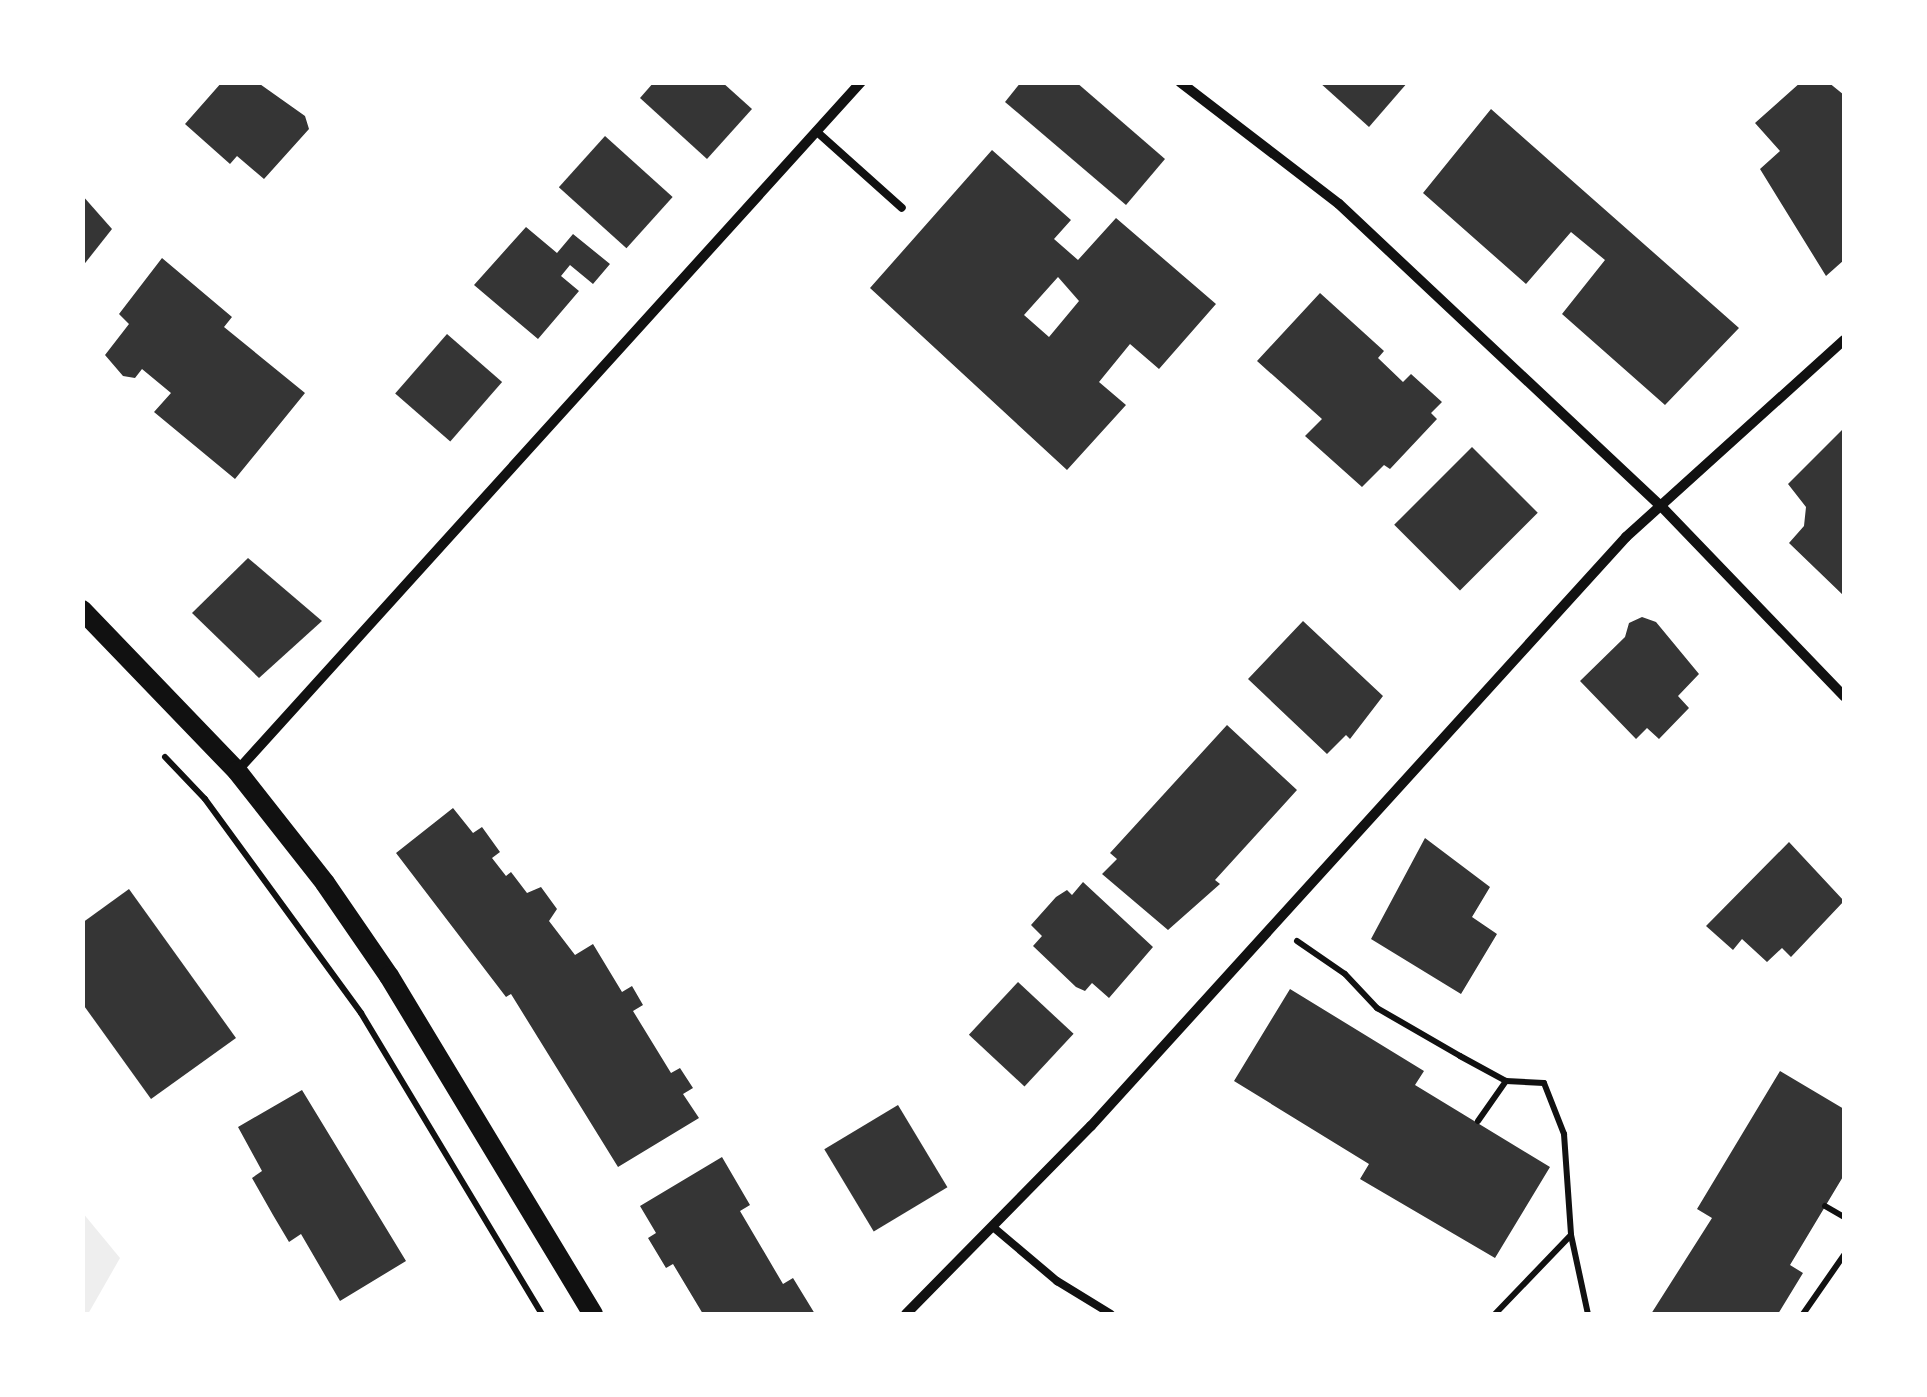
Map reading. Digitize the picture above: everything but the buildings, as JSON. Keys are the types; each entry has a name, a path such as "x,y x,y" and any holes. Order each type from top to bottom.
{"main road":[{"path":"82,610 237,771 390,976 593,1314"}],"street":[{"path":"237,771 860,82"},
{"path":"1180,82 1339,204 1659,504 1844,696"},
{"path":"906,1314 993,1226 1659,504 1844,340"}],"lane":[{"path":"816,131 902,208"},
{"path":"993,1226 1057,1282 1111,1314"}],"path":[{"path":"151,741 205,799 362,1013 542,1314"},
{"path":"1273,921 1345,974 1376,1008 1506,1082 1544,1083 1556,1110 1570,1235 1588,1314"},
{"path":"1478,1121 1506,1082"},
{"path":"1825,1206 1844,1218"},
{"path":"1495,1314 1570,1235"},
{"path":"1803,1314 1844,1254"}],"shaded area":[{"path":"82,1212 120,1258 88,1314 83,1314"}]}
